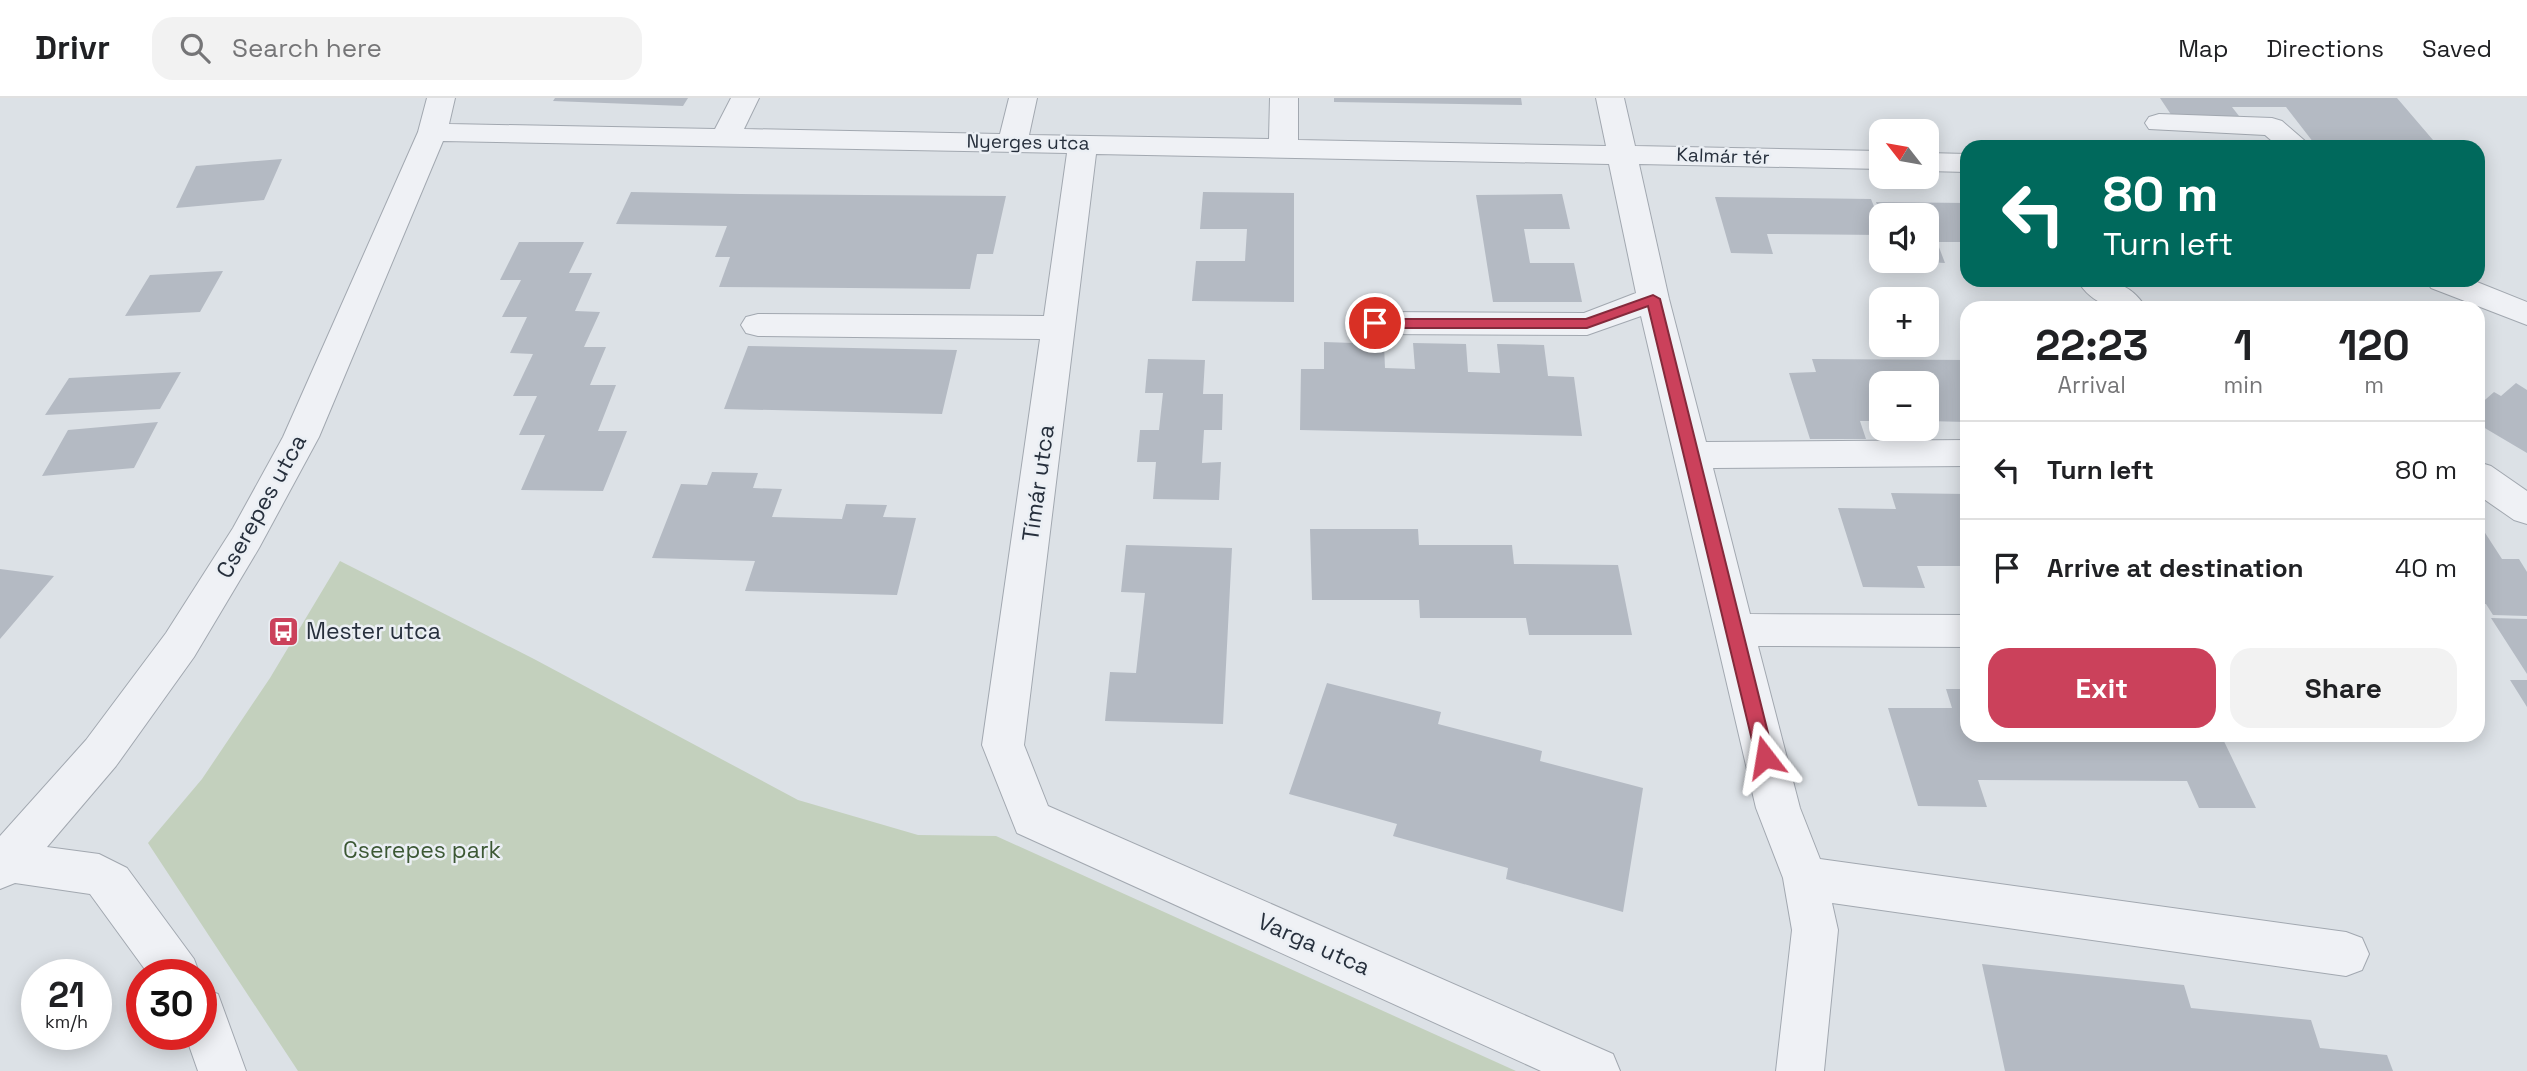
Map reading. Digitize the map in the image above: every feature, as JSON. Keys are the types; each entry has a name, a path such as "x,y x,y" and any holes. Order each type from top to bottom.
{"street":[{"path":"726,136 745,98"},
{"path":"1013,142 1023,98"},
{"path":"1283,147 1284,98"},
{"path":"1609,98 1653,299 1778,808 1805,878 1815,930 1800,1071"},
{"path":"2141,98 2165,135 2272,127 2288,140"},
{"name":"Nyerges utca","path":"437,115 726,136 1623,154"},
{"name":"Cserepes utca","path":"2,863 101,753 180,645 246,538 301,437 437,115"},
{"name":"Tímár utca","path":"1032,819 1003,745 1083,143"},
{"name":"Kalmár tér","path":"1623,154 1869,160"},
{"path":"1939,162 1960,163"},
{"path":"2102,287 2121,301"},
{"path":"2460,287 2527,314"},
{"path":"1375,323 1587,324 1653,299"},
{"path":"758,325 1059,328"},
{"path":"1691,455 1960,453"},
{"path":"2485,481 2527,510"},
{"path":"1734,631 1960,631"},
{"name":"Varga utca","path":"1032,819 1596,1071"},
{"path":"2,863 99,875 111,883 166,959"},
{"path":"1805,878 2346,954"},
{"path":"215,1050 222,1071"}],"green space":[{"name":"Cserepes park","path":"340,561 534,659 798,800 918,835 996,836 1516,1071 298,1071 148,843 202,779 270,678"}],"building":[{"path":"555,98 688,98 683,106 553,101"},
{"path":"1334,98 1521,98 1522,105 1334,102"},
{"path":"2160,98 2397,98 2433,140 2312,140 2286,107 2232,107 2239,116 2172,116"},
{"path":"282,159 264,200 176,208 196,166"},
{"path":"631,192 1006,196 993,254 977,254 970,289 719,287 730,257 715,257 727,226 616,224"},
{"path":"1203,192 1294,193 1294,302 1192,301 1196,261 1245,261 1247,229 1200,229"},
{"path":"1562,194 1570,229 1524,229 1530,263 1574,263 1582,302 1493,302 1476,195"},
{"path":"1715,197 1871,199 1873,203 1869,203 1869,235 1767,234 1773,254 1731,253"},
{"path":"1876,202 1960,203 1960,242 1939,242 1939,203"},
{"path":"519,242 584,242 569,273 592,273 575,311 600,312 584,347 606,347 590,385 616,385 598,431 627,431 603,491 521,490 545,435 519,435 537,396 513,396 533,354 510,353 527,317 502,317 521,280 500,280"},
{"path":"1939,247 1945,263 1939,263"},
{"path":"223,271 200,312 125,316 150,275"},
{"path":"1324,342 1384,344 1385,368 1415,369 1413,343 1466,344 1468,372 1500,373 1497,344 1544,345 1548,376 1574,377 1582,436 1300,430 1301,369 1324,369"},
{"path":"748,346 957,350 942,414 724,409"},
{"path":"1148,359 1205,360 1203,394 1223,394 1222,430 1204,430 1202,463 1221,462 1219,500 1153,499 1156,462 1137,462 1140,430 1159,430 1163,393 1145,393"},
{"path":"1812,359 1960,360 1960,422 1939,421 1939,371 1869,371 1869,421 1860,421 1866,439 1810,439 1789,373 1816,372"},
{"path":"181,372 160,409 45,415 69,378"},
{"path":"2516,383 2527,390 2527,453 2485,428 2485,400 2494,392 2501,396"},
{"path":"158,422 134,468 42,476 68,430"},
{"path":"712,472 758,473 753,488 782,489 772,517 842,519 846,504 887,505 883,517 916,518 897,595 745,591 755,561 652,558 681,484 707,485"},
{"path":"1891,493 1960,494 1960,566 1917,566 1925,588 1863,587 1838,508 1896,509"},
{"path":"1310,529 1418,529 1419,545 1512,545 1514,564 1618,565 1632,635 1529,635 1526,618 1420,618 1419,600 1312,600"},
{"path":"2485,533 2502,559 2519,559 2527,572 2527,616 2493,615 2486,604"},
{"path":"1126,545 1232,548 1223,724 1105,721 1110,672 1136,673 1145,593 1121,592"},
{"path":"0,569 54,576 0,639"},
{"path":"2491,618 2527,619 2527,674"},
{"path":"2510,680 2527,680 2527,707"},
{"path":"1327,683 1441,712 1438,724 1542,751 1540,761 1643,788 1623,912 1506,879 1508,868 1393,836 1397,824 1289,794"},
{"path":"1946,689 1960,689 1960,742 2224,742 2256,808 2199,808 2187,781 1978,780 1987,807 1918,806 1888,708 1952,708"},
{"path":"1982,964 2184,985 2191,1008 2311,1020 2320,1048 2387,1055 2393,1071 2005,1071"}],"place":[{"name":"Mester utca","path":"283,631"}],"route":[{"path":"1375,323 1587,324 1653,299 1765,757"}]}
